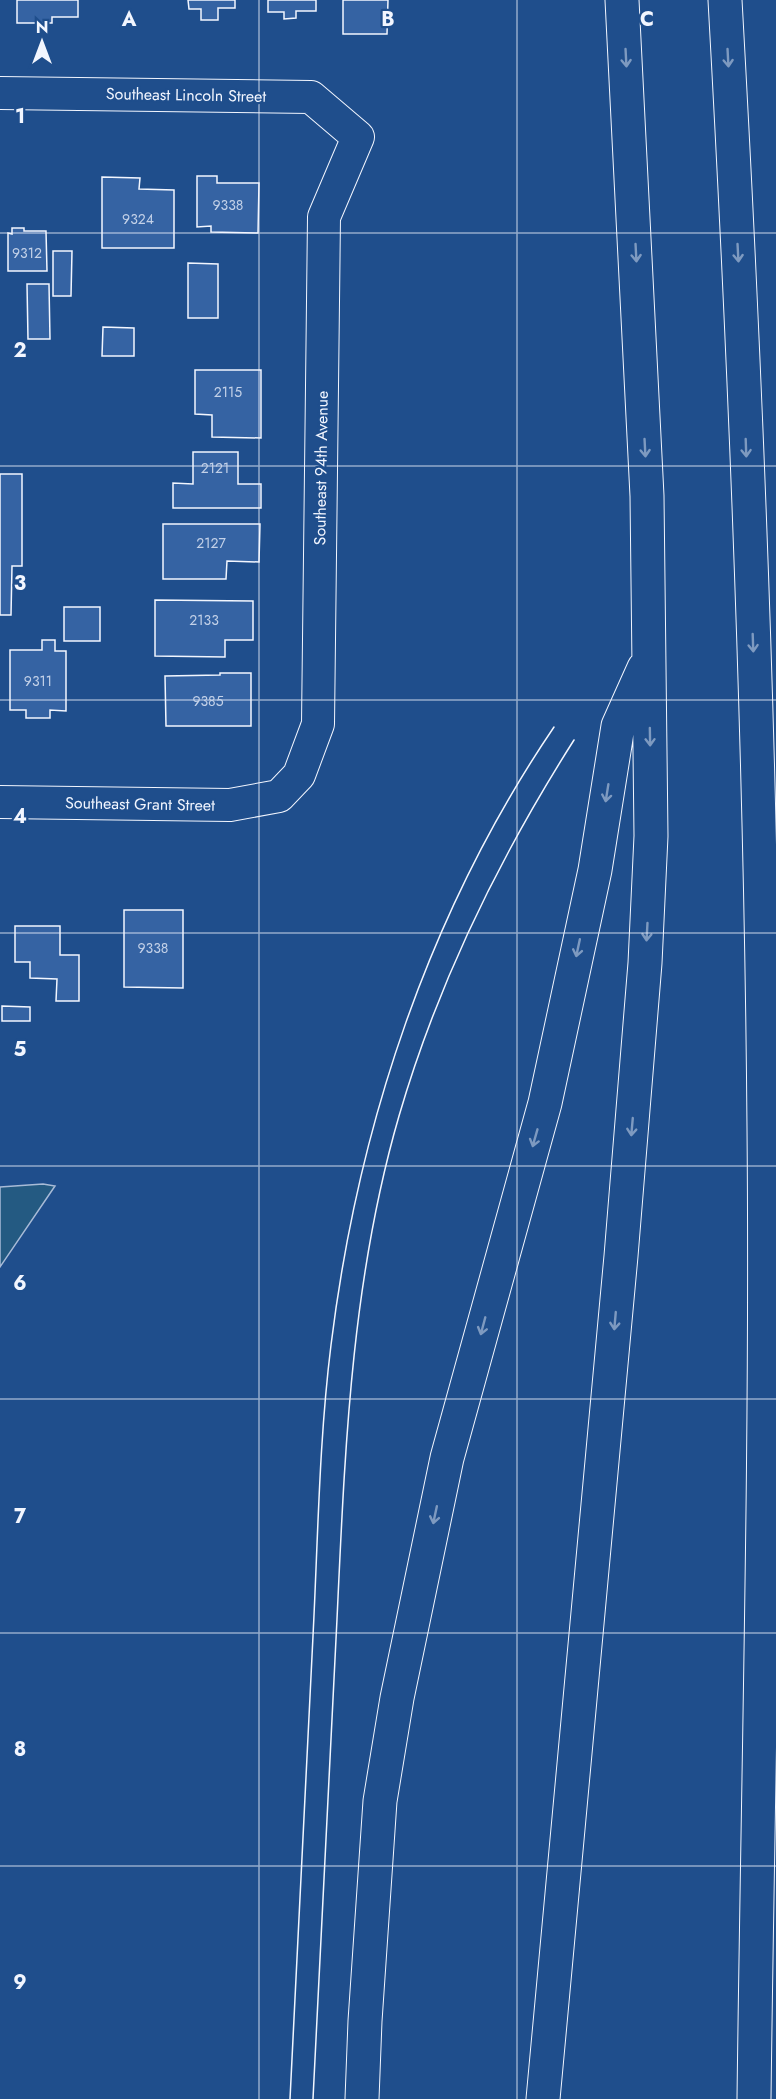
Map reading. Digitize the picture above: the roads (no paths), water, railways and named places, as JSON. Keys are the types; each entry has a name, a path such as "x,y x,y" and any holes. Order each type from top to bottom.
{"highway":[{"path":"543,2099 620,1268 645,963 651,836 647,496 622,0"},
{"path":"725,0 743,375 761,923 764,1131 764,1430 754,2099"},
{"path":"362,2099 380,1801 398,1698 447,1458 545,1103 595,870 618,726 648,658"}],"street":[{"name":"Southeast Lincoln Street","path":"0,93 311,97 358,137"},
{"name":"Southeast 94th Avenue","path":"279,796 298,775 318,724 324,217 358,137"},
{"name":"Southeast Grant Street","path":"0,802 230,805 279,796"}],"tram line":[{"path":"290,2099 321,1454 331,1345 343,1263 380,1102 406,1023 436,946 470,870 510,797 554,727"},
{"path":"313,2099 347,1429 360,1303 370,1240 399,1116 432,1017 496,875 574,740"}]}
